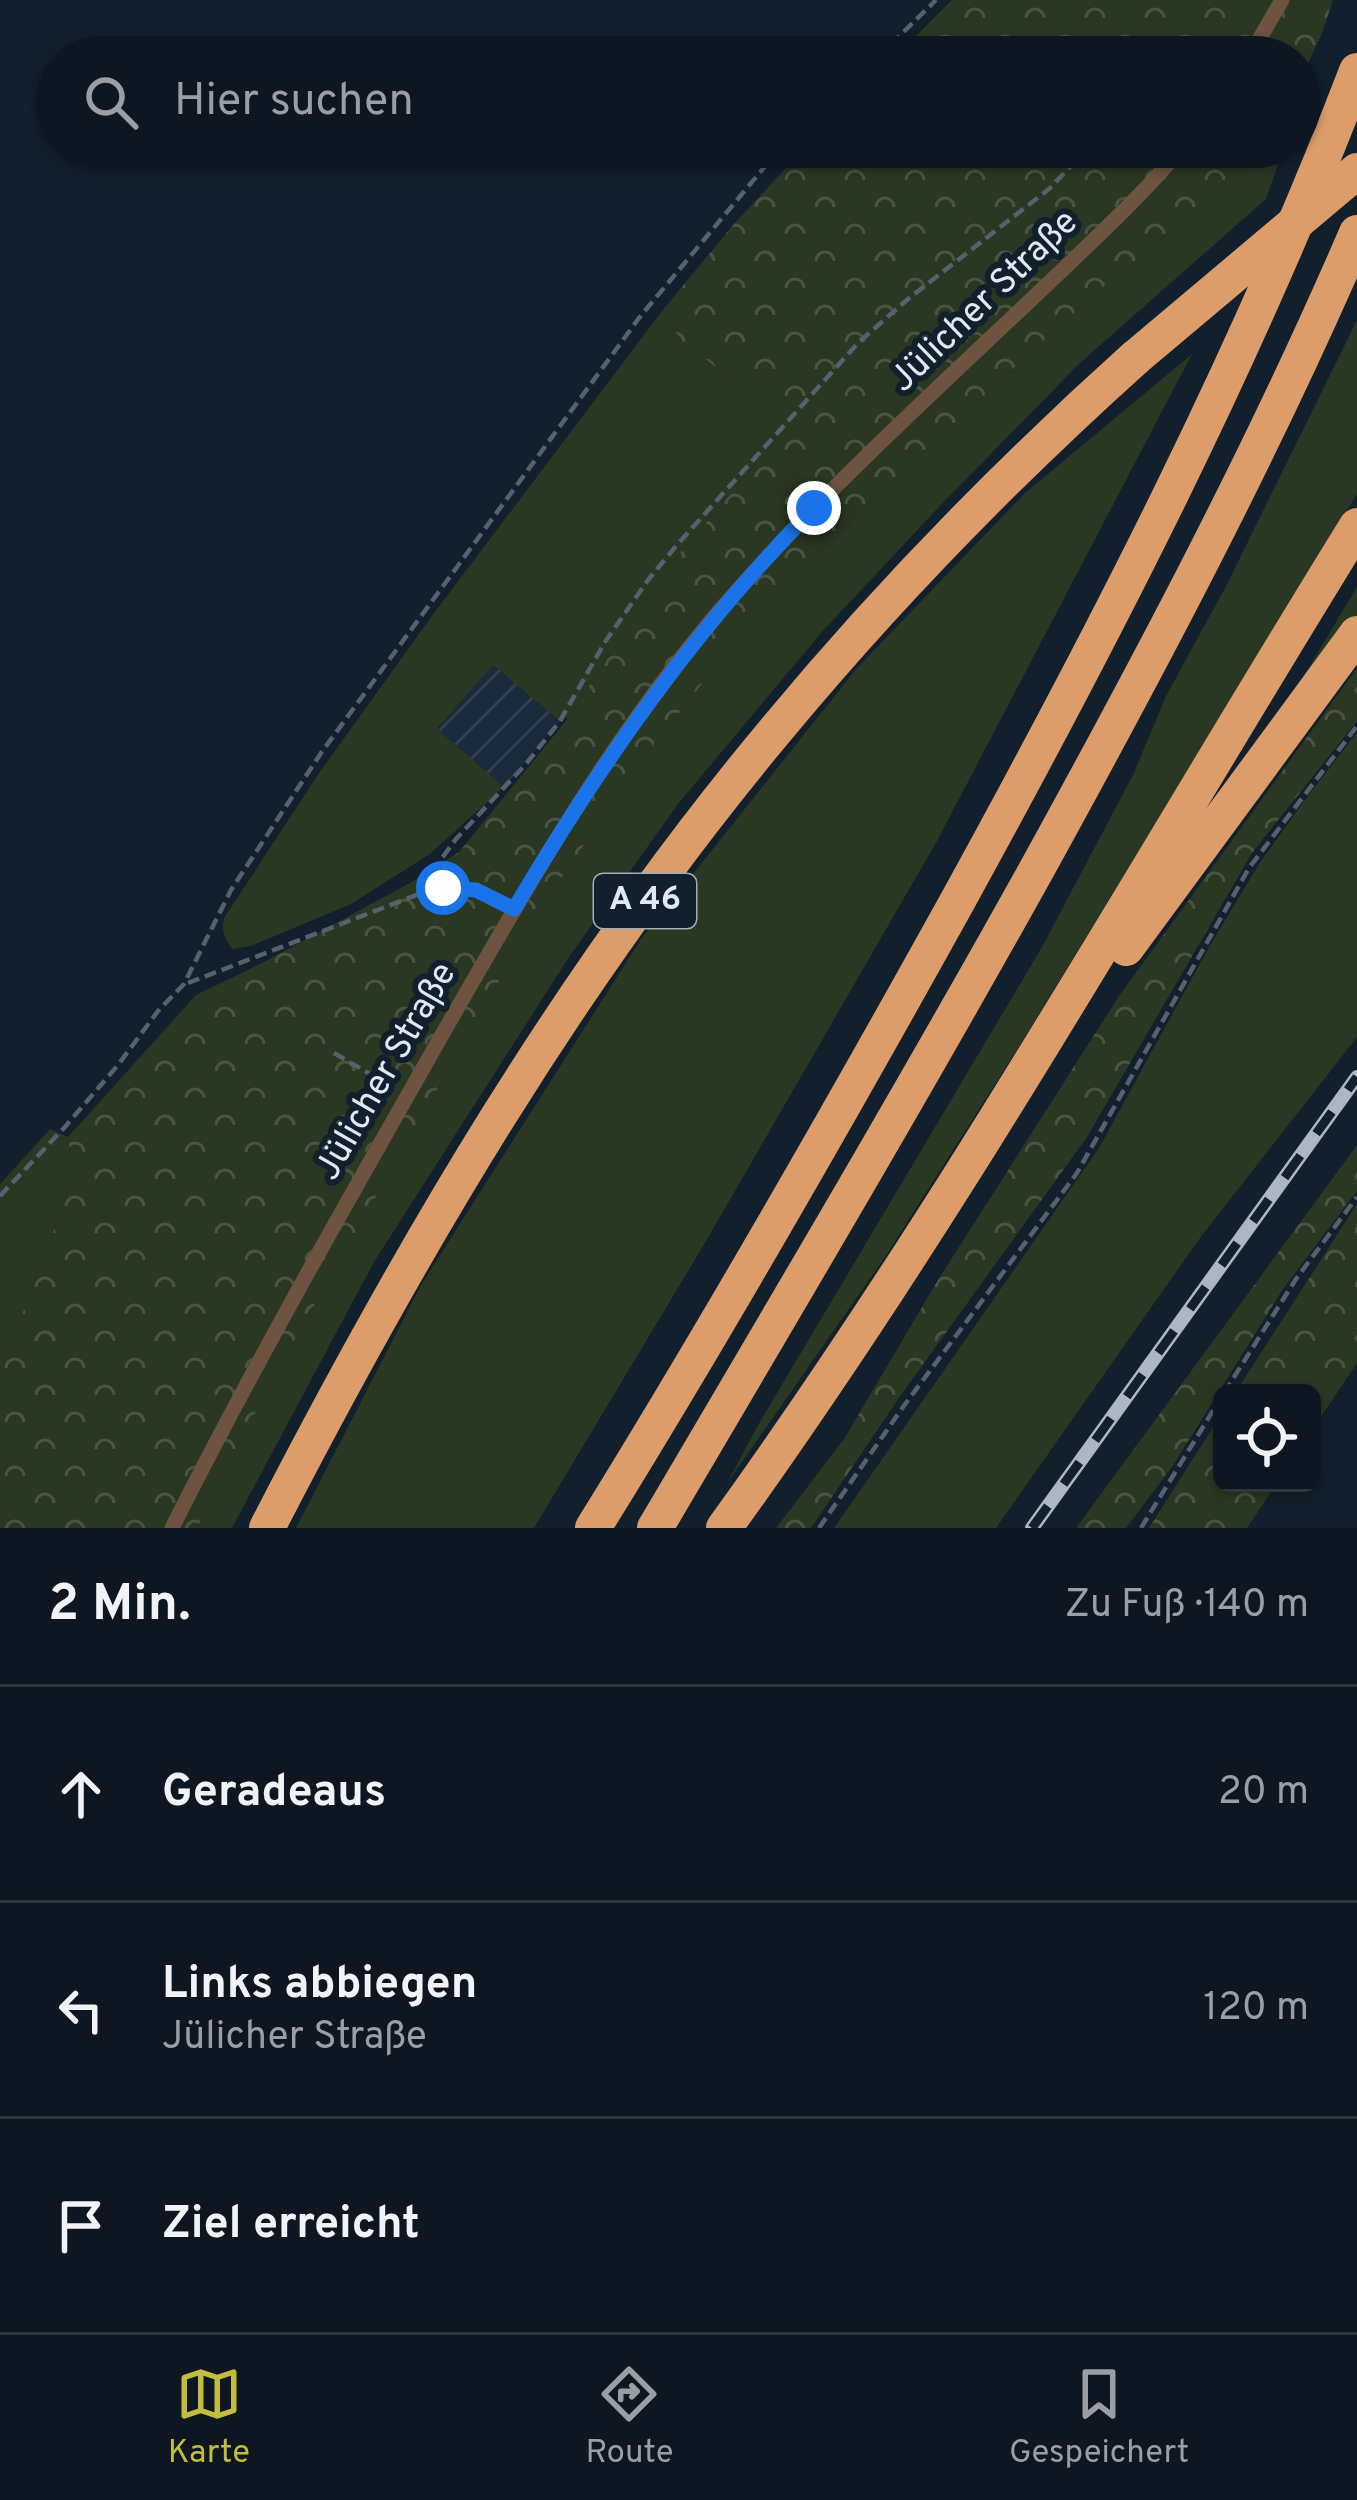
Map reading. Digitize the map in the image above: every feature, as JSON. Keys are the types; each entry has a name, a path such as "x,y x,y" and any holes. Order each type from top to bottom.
{"highway":[{"path":"1321,157 1357,71"},
{"path":"593,1528 872,1055 1072,688 1254,318 1317,168"},
{"name":"A 46","path":"267,1528 346,1376 448,1197 555,1029 655,886 774,731 1010,476 1135,358 1357,171"},
{"path":"655,1528 873,1159 1108,742 1251,464 1357,233"},
{"path":"724,1528 960,1180 1357,526"},
{"path":"960,1180 1357,634"}],"lane":[{"path":"1262,36 1282,0"},
{"name":"Jülicher Straße","path":"172,1528 295,1294 407,1096 514,909 608,758 692,644 751,575 1164,168"}],"path":[{"path":"899,36 936,0"},
{"path":"0,1196 64,1128 184,984 231,890 321,753 639,318 764,168"},
{"path":"443,888 434,877 448,848 560,721 614,628 676,546 858,343 1069,168"},
{"path":"819,1528 1077,1174 1249,868 1357,726"},
{"path":"184,984 432,889 476,890 514,909"},
{"path":"334,1053 407,1096"},
{"path":"1229,1384 1296,1279 1357,1196"},
{"path":"1141,1528 1213,1410"}],"shaded area":[{"path":"493,664 560,721 504,787 437,730"}],"green space":[{"path":"952,0 1333,0 1321,36 916,36"},
{"path":"786,168 1237,168 883,489 744,631 640,762 539,911 274,1376 197,1528 0,1528 0,1373 73,1179 68,1137 196,995 410,883 459,852 569,717 663,573 790,425 681,340 662,311"},
{"path":"1237,168 1277,168 1266,199 1080,363 938,508 821,633 678,804 569,957 374,1262 232,1528 197,1528 274,1376 539,911 640,762 744,631 883,489 1091,297 1179,225"},
{"path":"662,311 681,340 791,424 663,573 569,717 560,721 493,665 437,729 504,787 430,854 351,904 251,946 232,949 224,934 224,918 319,773"},
{"path":"1357,320 1357,494 1017,1050 883,1260 726,1485 1042,947 1133,775 1166,696 1226,586"},
{"path":"1192,354 937,841 534,1528 296,1528 421,1285 641,939 857,668 1025,493"},
{"path":"1357,587 1357,617 1276,722"},
{"path":"1357,668 1357,721 1252,853 1087,1137 811,1528 776,1528 844,1439 938,1280 1119,996"},
{"path":"1357,732 1357,1037 1200,1238 996,1528 834,1528 1099,1148 1259,864"},
{"path":"50,1129 68,1137 73,1179 0,1373 0,1184"},
{"path":"1357,1145 1357,1191 1283,1289 1224,1384 1213,1384 1213,1401 1172,1467 1126,1528 1076,1528"},
{"path":"1357,1204 1357,1363 1321,1417 1321,1384 1241,1384"},
{"path":"1213,1427 1213,1492 1271,1492 1247,1528 1149,1528"}],"railway":[{"path":"1032,1528 1357,1077"}],"route":[{"path":"443,888 476,890 514,909 578,803 654,693 751,575 814,508"}]}
